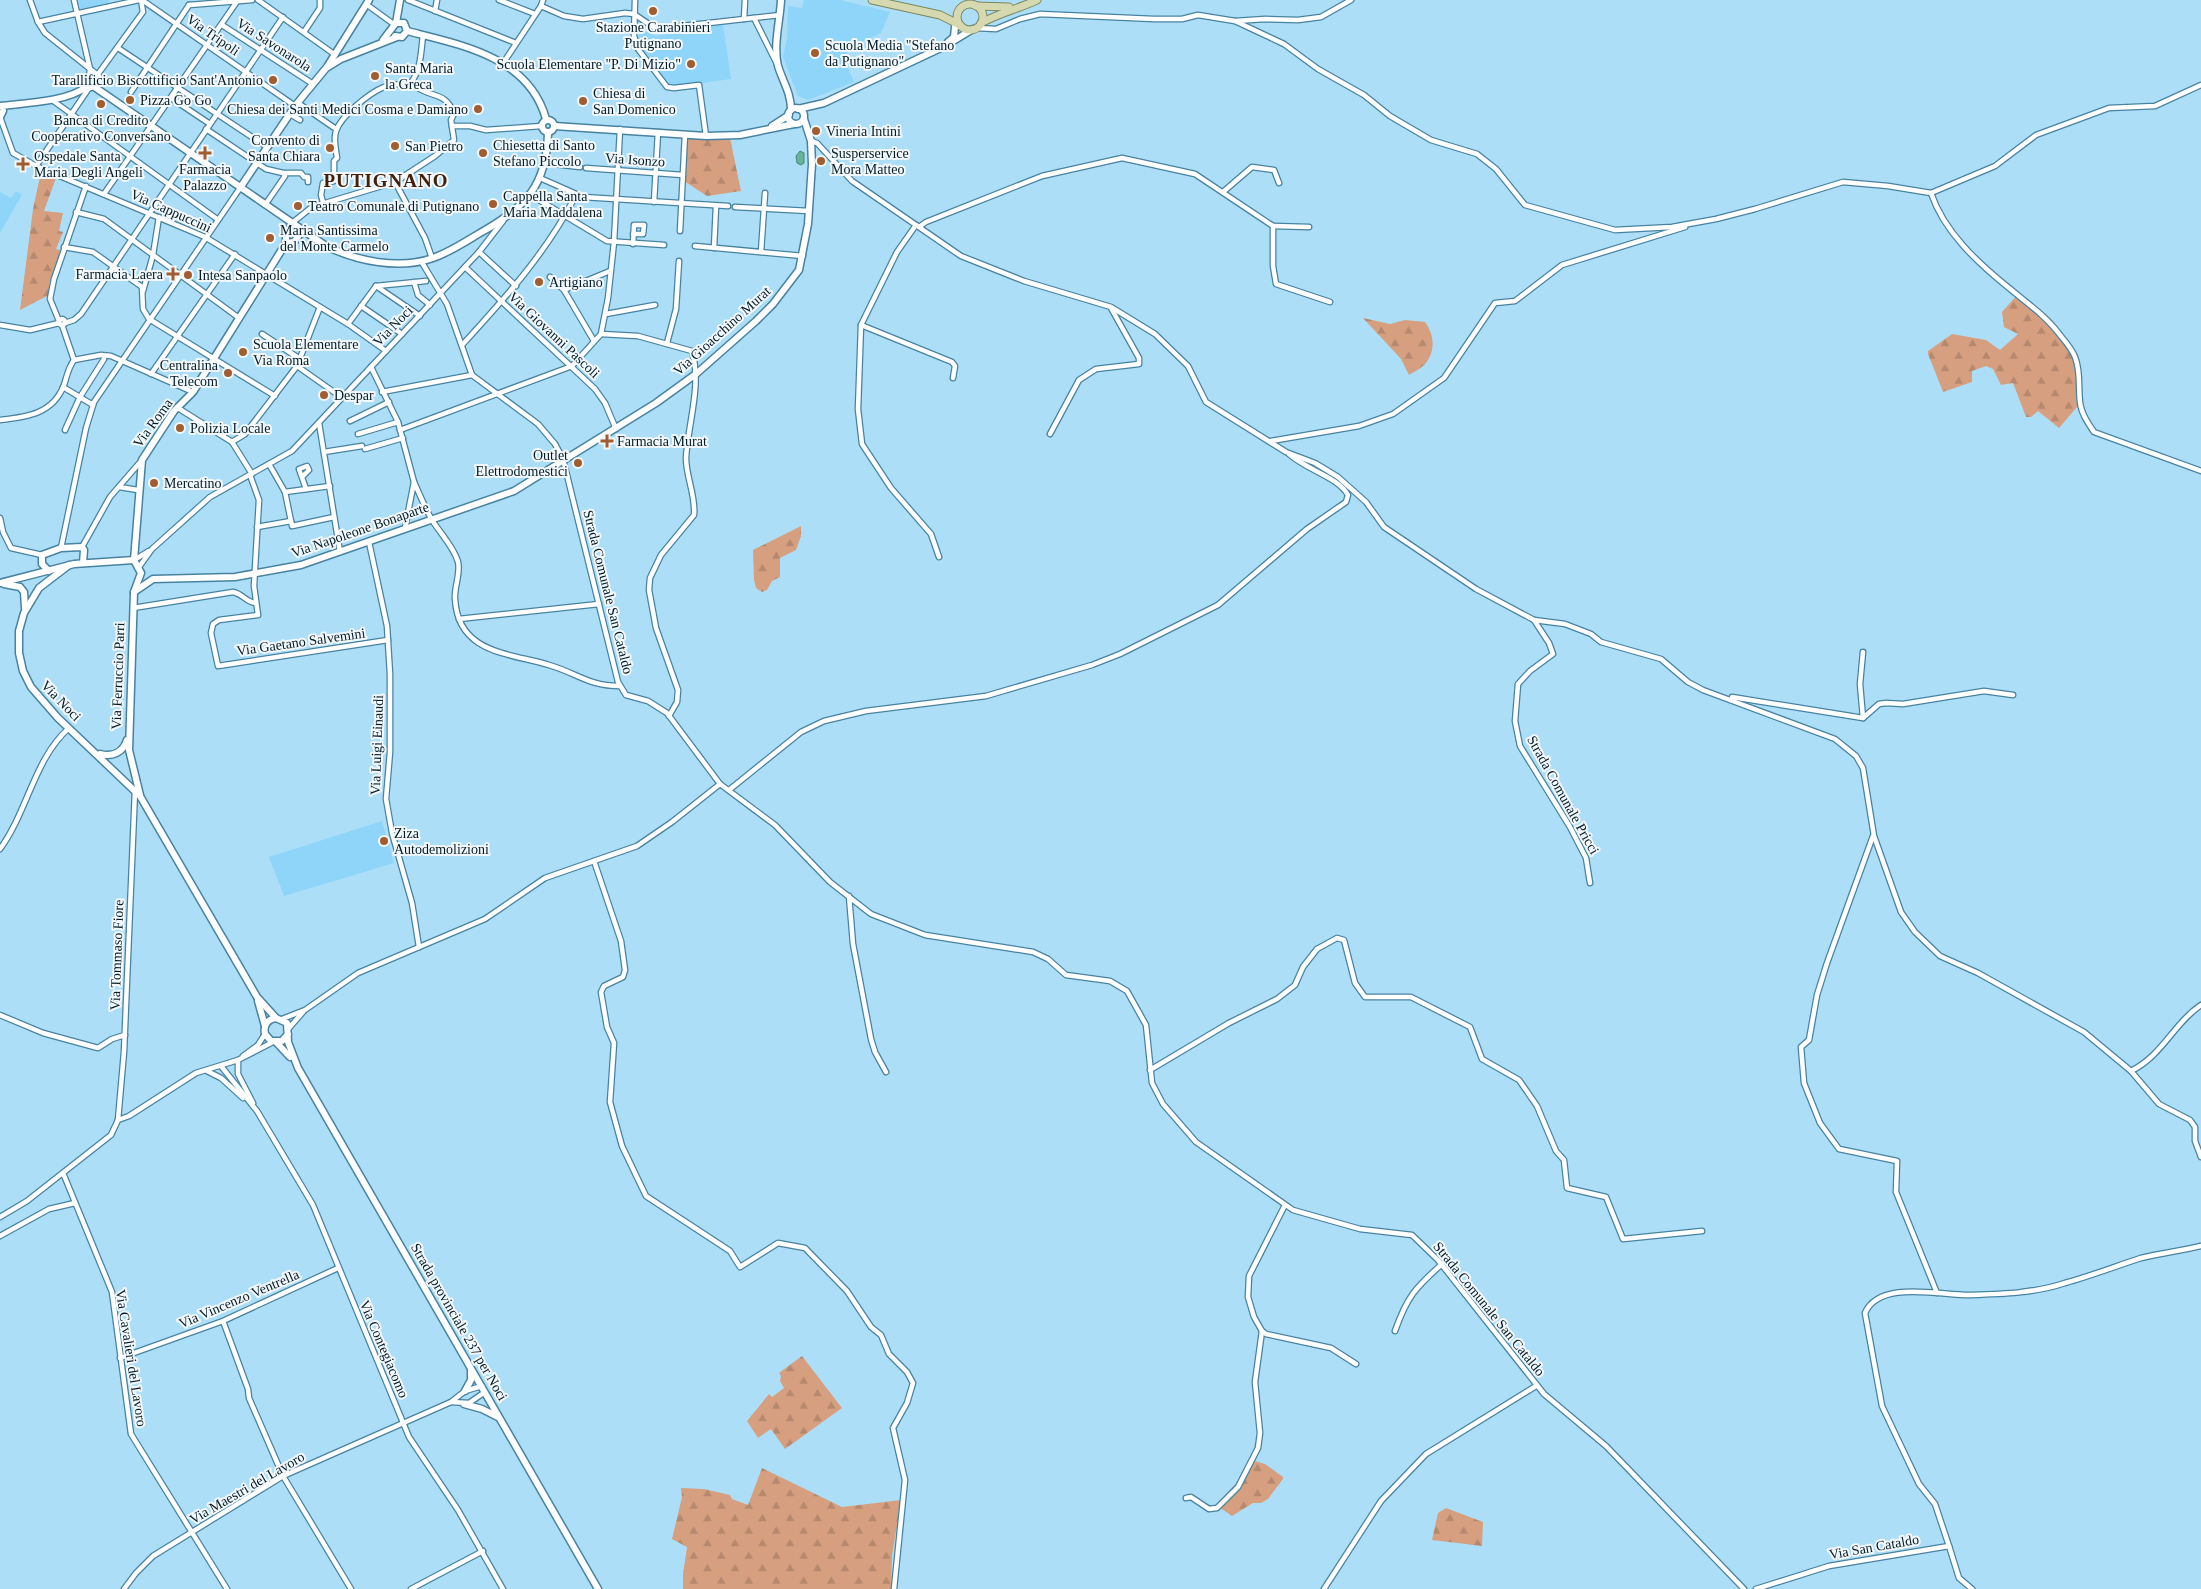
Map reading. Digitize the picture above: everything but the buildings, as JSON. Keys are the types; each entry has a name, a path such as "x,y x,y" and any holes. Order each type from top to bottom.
{"main road":[{"path":"400,0 400,12 407,31"},
{"path":"781,0 777,52 778,66 790,94 793,112 790,121 796,124 810,138"},
{"path":"872,0 940,15 966,29 977,27"},
{"path":"766,129 793,112 824,103 941,47 1000,12 1024,6 1037,0"},
{"path":"240,188 296,105 326,67 368,2"},
{"path":"940,15 968,4 976,6 1024,6"},
{"path":"976,6 989,19"},
{"path":"941,47 954,36 960,8"},
{"path":"381,42 394,26 400,12"},
{"path":"977,27 982,13"},
{"path":"394,26 404,23"},
{"path":"394,26 397,37"},
{"path":"326,67 381,42 404,36 407,31"},
{"path":"407,31 504,62 525,81 535,94 542,105 546,119"},
{"path":"1,112 12,105 50,99 81,90 90,84 265,205 338,252 386,263 421,261 432,258 451,250 503,221 529,194 540,178 545,163 548,132 554,126 706,136 740,136 796,124 824,103"},
{"path":"793,112 804,118"},
{"name":"Via Gioacchino Murat","path":"563,459 616,429 696,374 773,304 799,270 804,256 809,211 810,138 804,118"},
{"path":"546,119 552,121 554,126"},
{"path":"546,119 541,126 548,132"},
{"name":"Via Roma","path":"142,460 178,408 193,392 286,243 286,235 292,223"},
{"path":"286,243 294,242 303,230"},
{"name":"Via Napoleone Bonaparte","path":"152,579 235,577 301,565 431,518 514,491 563,459"},
{"path":"134,592 152,579 140,569 134,560 138,490 142,460"},
{"path":"49,571 42,564 42,555 61,548 82,547 84,550 83,563"},
{"path":"0,584 69,565 134,560"},
{"name":"Via Noci","path":"69,565 39,588 24,613 19,631 18,653 23,671 30,687 135,790"},
{"name":"Via Ferruccio Parri","path":"140,569 134,592 129,736 131,766 140,796"},
{"path":"0,584 20,587 26,600 24,613"},
{"path":"99,754 112,756 126,744 129,736"},
{"path":"135,790 257,997 265,1026 265,1034 275,1042 285,1039 288,1031 279,1018 257,997"},
{"path":"265,1026 271,1019 279,1018"},
{"name":"Strada provinciale 237 per Noci","path":"288,1031 290,1050 298,1068 598,1589"},
{"name":"Strada provinciale 237 per Noci","path":"275,1042 298,1068"},
{"path":"465,1392 471,1380 471,1368"},
{"path":"464,1404 482,1409 500,1418"}],"street":[{"path":"30,0 38,22 45,33 99,76"},
{"path":"74,0 90,69 90,84"},
{"path":"36,166 72,115 90,84 99,76 144,12 141,0 38,22"},
{"name":"Via Tripoli","path":"141,0 245,72 336,129"},
{"path":"186,0 189,5"},
{"path":"189,5 252,0"},
{"path":"258,0 334,54"},
{"path":"304,32 320,8 320,0"},
{"path":"408,0 516,43"},
{"path":"436,10 437,0"},
{"path":"499,0 535,14"},
{"path":"504,62 541,6 543,0"},
{"path":"635,0 634,36 638,49 662,82 674,88 699,85 706,136"},
{"path":"744,19 745,0"},
{"path":"977,27 988,30 1040,14 1172,19 1198,15 1235,21 1298,20 1321,17 1351,0"},
{"path":"104,194 238,1"},
{"path":"368,2 394,26"},
{"path":"131,92 189,5"},
{"path":"541,6 564,16 583,19 625,13 634,14 656,30 780,15"},
{"path":"0,325 30,330 74,320 81,314 148,212 190,154 283,17"},
{"path":"754,18 778,66"},
{"path":"989,19 995,25 1002,25"},
{"path":"1235,21 1284,44 1318,69 1364,95 1390,116 1431,140 1477,154 1496,169 1524,205 1615,230 1672,227 1755,209 1843,182 1888,186 1931,193 1995,166 2036,135 2109,108 2155,106 2201,85"},
{"name":"Via Savonarola","path":"222,25 313,84"},
{"path":"411,82 418,70 423,35"},
{"path":"118,48 267,147"},
{"path":"292,223 306,210 323,202 395,182 435,156 454,140 452,120 454,114 450,102 441,96 425,93 411,82 384,87 370,94 348,114 336,129 334,140 337,158 334,161 334,182 323,183 321,195 323,202"},
{"path":"171,98 210,124"},
{"path":"50,99 217,220"},
{"name":"Via Cappuccini","path":"1,112 12,153 36,166 205,237 348,324 386,351"},
{"path":"290,114 300,120"},
{"path":"452,126 470,126 486,130 541,126"},
{"path":"206,129 270,171 301,173 304,177 308,177 308,182"},
{"path":"400,430 572,366 600,334 606,314 614,242 620,129"},
{"path":"654,202 658,132"},
{"path":"680,231 685,134"},
{"path":"729,790 801,732 824,721 866,711 986,696 1092,665 1120,654 1218,605 1306,529 1346,502 1348,498 1345,490 1339,484 1296,462 1271,441 1206,402 1188,366 1155,334 1111,307 1024,281 962,256 852,181 817,143 810,138"},
{"path":"939,557 931,534 891,488 862,444 858,410 861,325 898,252 916,225 919,227 926,222 1042,176 1122,158 1195,174 1273,226 1309,227"},
{"path":"545,163 580,167"},
{"path":"1223,192 1252,167 1274,170 1279,183"},
{"name":"Via Isonzo","path":"586,168 683,175"},
{"path":"265,205 282,181 284,173"},
{"path":"540,178 576,195 728,206"},
{"path":"395,182 425,238 432,258"},
{"path":"74,360 62,323 50,299 64,247 86,186"},
{"path":"61,548 86,428 93,405 179,275 240,188"},
{"path":"761,252 764,193"},
{"path":"1931,193 1943,220 1957,237 1981,263 2041,314 2058,333 2074,356 2080,377 2080,402 2085,418 2094,432 2201,470"},
{"path":"529,194 607,241 664,245"},
{"path":"463,344 527,273 565,217 576,195"},
{"path":"714,248 716,206"},
{"path":"735,207 809,211"},
{"path":"76,212 104,220 239,318"},
{"path":"159,217 154,255 143,291 143,309 149,320 275,396"},
{"path":"1271,441 1359,426 1393,414 1444,378 1495,303 1515,302 1562,265 1705,220"},
{"name":"Via Noci","path":"134,560 152,549 210,497 292,451 479,252 503,221"},
{"path":"1273,226 1276,284 1330,302"},
{"path":"632,244 633,234"},
{"path":"695,246 804,256"},
{"path":"64,247 93,252 142,287 143,291"},
{"path":"479,252 516,286"},
{"path":"151,374 235,254"},
{"path":"421,261 440,292 463,344 472,374 538,424 555,444 563,459"},
{"path":"667,343 676,310 680,261"},
{"name":"Via Giovanni Pascoli","path":"465,267 595,389 605,403 616,429"},
{"path":"564,290 610,271"},
{"path":"550,277 564,290 594,341"},
{"path":"348,324 376,286 426,281"},
{"path":"414,282 418,294 430,305"},
{"path":"376,286 420,316"},
{"path":"606,314 655,305"},
{"path":"361,306 402,334"},
{"path":"232,442 245,434 297,366 320,307"},
{"path":"1050,434 1079,380 1096,369 1139,364 1139,358 1111,307"},
{"path":"861,325 952,362 955,366 953,378"},
{"path":"262,334 300,359"},
{"path":"600,334 638,336 692,351 696,374 686,458 694,515 661,555 650,578 649,590 656,628 678,690 677,702 669,716"},
{"path":"0,420 37,414 51,404 64,387 70,366 74,360 101,355 111,356 193,392"},
{"path":"65,430 80,397 104,359"},
{"path":"297,366 341,397"},
{"path":"371,367 398,422 414,482 431,518 458,560 455,599 459,620 472,638 497,654 558,667 592,684 620,686"},
{"path":"382,392 472,374"},
{"path":"64,387 93,405"},
{"path":"350,421 388,402"},
{"path":"133,608 233,592 240,593 248,602 255,603 258,500 251,474 232,442 178,408"},
{"path":"358,434 398,422"},
{"path":"319,423 340,552"},
{"path":"324,452 364,448 403,438"},
{"path":"1286,452 1315,463 1338,477 1362,498 1384,527 1476,589 1534,620 1565,624 1591,634 1601,642 1661,659 1688,682 1835,739 1847,746 1863,768 1874,836 1901,912 1915,932 1940,956 1978,973 2084,1032 2131,1071 2159,1104 2190,1120 2195,1127 2195,1141 2201,1157"},
{"name":"Strada Comunale San Cataldo","path":"563,459 598,604 620,686 626,695 648,701 669,716 720,784 775,825 830,882 871,914 925,935 1033,952 1048,959 1066,975 1110,981 1118,984 1126,991 1146,1025 1152,1083 1163,1104 1186,1134 1285,1205 1308,1216 1360,1229 1412,1235 1442,1264 1536,1386 1606,1446 1744,1589"},
{"path":"82,547 110,497 142,460"},
{"path":"269,464 285,492 291,524"},
{"path":"302,477 306,489"},
{"path":"404,528 414,482"},
{"path":"285,492 330,486"},
{"path":"119,487 138,490"},
{"path":"258,527 334,517"},
{"path":"0,518 3,532 11,548 42,555"},
{"name":"Via Luigi Einaudi","path":"369,542 387,626 388,640 390,752 386,799 392,833 412,903 419,947"},
{"name":"Via Noci","path":"140,569 152,549"},
{"name":"Via Gaetano Salvemini","path":"255,603 258,615 219,620 213,624 211,633 218,666 388,640"},
{"path":"459,620 598,604"},
{"name":"Strada Comunale Pricci","path":"1534,620 1549,643 1553,654 1530,671 1518,684 1515,721 1520,746 1570,827 1586,858 1590,883"},
{"path":"1863,652 1860,684 1863,718"},
{"path":"1718,695 1863,718 1880,704 1886,703 1903,704 1984,691 2013,696"},
{"path":"0,849 13,831 51,746 70,728"},
{"path":"288,1031 306,1010 358,974 485,919 544,878 637,846 672,822 720,784"},
{"name":"Via Tommaso Fiore","path":"118,1120 125,1036 135,790"},
{"path":"1874,836 1827,963 1817,995 1809,1040 1800,1047 1804,1083 1820,1123 1839,1149 1897,1161 1896,1192 1937,1293"},
{"path":"594,861 621,941 625,970 622,977 604,986 601,992 606,1027 614,1043 610,1102 622,1146 646,1196 730,1251 740,1267 778,1243 805,1248 847,1291 871,1326 881,1335 889,1354 907,1372 913,1383 907,1403 893,1428 905,1480 894,1589"},
{"path":"849,896 853,944 871,1039 886,1072"},
{"path":"1150,1070 1229,1023 1277,999 1295,986 1303,967 1317,949 1336,938 1344,940 1355,983 1366,997 1411,997 1470,1027 1482,1058 1519,1080 1537,1106 1556,1151 1564,1160 1567,1188 1606,1197 1623,1239 1702,1231"},
{"path":"2131,1071 2143,1065 2156,1054 2182,1020 2201,1005"},
{"path":"279,1018 306,1010"},
{"path":"0,1015 43,1033 98,1048 112,1039 125,1036"},
{"path":"238,1060 258,1045 265,1034"},
{"path":"0,1217 27,1201 112,1135 118,1120 129,1116 196,1073 238,1060 275,1042"},
{"name":"Via Contegiacomo","path":"238,1060 238,1074 257,1111 313,1205 409,1437 458,1510 503,1589"},
{"name":"Via Contegiacomo","path":"221,1066 257,1111"},
{"name":"Via Contegiacomo","path":"207,1071 229,1085 257,1111"},
{"name":"Via Cavalieri del Lavoro","path":"63,1173 112,1292 131,1434 194,1532 227,1589"},
{"path":"0,1236 50,1209 75,1203"},
{"path":"1285,1205 1249,1276 1248,1297 1254,1317 1262,1331 1266,1334 1331,1348 1356,1364"},
{"path":"1972,1589 1959,1578 1935,1504 1922,1489 1882,1406 1865,1313 1868,1306 1876,1300 1907,1291 1956,1296 1988,1295 2040,1289 2065,1284 2142,1258 2201,1246"},
{"path":"1395,1331 1406,1302 1414,1289 1442,1264"},
{"name":"Via Vincenzo Ventrella","path":"120,1358 223,1321 338,1268"},
{"path":"223,1321 248,1389 249,1398 283,1476 351,1589"},
{"path":"1186,1498 1191,1497 1209,1509 1217,1508 1238,1487 1249,1469 1258,1448 1260,1433 1255,1382 1262,1331"},
{"name":"Via Maestri del Lavoro","path":"124,1589 148,1561 283,1476 451,1402 465,1392 482,1386"},
{"path":"1324,1589 1381,1501 1426,1454 1536,1386"},
{"path":"451,1402 464,1404 473,1402 485,1392"},
{"name":"Via San Cataldo","path":"1756,1589 1829,1566 1949,1546"},
{"path":"411,1589 483,1551"}],"shaded area":[{"path":"78,0 109,0 109,4 80,9"},
{"name":"Scuola Media \"Stefano da Putignano\"","path":"804,0 840,0 890,12 881,33 846,49 850,64 848,68 854,82 808,100 798,96 783,57 787,38 788,6 802,8"},
{"name":"Scuola Elementare \"P. Di Mizio\"","path":"723,24 731,79 673,87 669,85 641,48 637,37 643,30 656,36"},
{"path":"800,151 804,153 804,163 801,165 797,163 796,156"},
{"path":"16,191 22,195 0,233 0,192 11,198"},
{"path":"382,821 394,863 284,896 269,857"}],"green space":[{"path":"730,138 741,191 707,196 684,181 688,139"},
{"path":"41,172 56,178 44,211 63,213 59,231 63,232 56,249 61,250 49,284 49,295 20,310 33,209"},
{"path":"2018,294 2052,320 2065,339 2074,361 2078,396 2077,407 2059,428 2038,411 2031,417 2026,417 2013,383 2001,385 1993,369 1986,366 1972,371 1972,382 1943,392 1928,354 1928,351 1952,334 1986,340 2000,350 2018,334 2004,327 2002,312"},
{"path":"1363,318 1390,324 1405,320 1425,322 1433,342 1431,353 1426,363 1409,375 1401,359"},
{"path":"801,526 801,536 796,550 780,558 780,577 772,581 767,590 762,592 756,588 754,580 753,550"},
{"path":"802,1356 842,1408 785,1449 771,1429 758,1438 747,1421 769,1394 772,1397 784,1388 780,1381 781,1376 779,1373"},
{"path":"1251,1460 1265,1464 1283,1477 1283,1479 1268,1499 1261,1503 1253,1503 1232,1516 1216,1505 1242,1477"},
{"path":"762,1468 842,1507 901,1500 892,1556 891,1589 683,1589 687,1547 672,1539 682,1497 681,1488 704,1489 730,1495 732,1499 748,1505"},
{"path":"1446,1508 1483,1522 1482,1546 1432,1540 1438,1513"}],"place":[{"name":"Stazione Carabinieri Putignano","path":"653,11"},
{"name":"Scuola Media \"Stefano da Putignano\"","path":"815,53"},
{"name":"Scuola Elementare \"P. Di Mizio\"","path":"691,64"},
{"name":"Santa Maria la Greca","path":"375,76"},
{"name":"Tarallificio Biscottificio Sant'Antonio","path":"273,80"},
{"name":"Pizza Go Go","path":"130,100"},
{"name":"Chiesa di San Domenico","path":"583,101"},
{"name":"Banca di Credito Cooperativo Conversano","path":"101,104"},
{"name":"Chiesa dei Santi Medici Cosma e Damiano","path":"478,109"},
{"name":"Vineria Intini","path":"816,131"},
{"name":"San Pietro","path":"395,146"},
{"name":"Convento di Santa Chiara","path":"330,148"},
{"name":"Farmacia Palazzo","path":"205,153"},
{"name":"Chiesetta di Santo Stefano Piccolo","path":"483,153"},
{"name":"Susperservice Mora Matteo","path":"821,161"},
{"name":"Ospedale Santa Maria Degli Angeli","path":"23,164"},
{"name":"Cappella Santa Maria Maddalena","path":"493,204"},
{"name":"Teatro Comunale di Putignano","path":"298,206"},
{"name":"Maria Santissima del Monte Carmelo","path":"270,238"},
{"name":"Farmacia Laera","path":"173,274"},
{"name":"Intesa Sanpaolo","path":"188,275"},
{"name":"Artigiano","path":"539,282"},
{"name":"Scuola Elementare Via Roma","path":"243,352"},
{"name":"Centralina Telecom","path":"228,373"},
{"name":"Despar","path":"324,395"},
{"name":"Polizia Locale","path":"180,428"},
{"name":"Farmacia Murat","path":"607,441"},
{"name":"Outlet Elettrodomestici","path":"578,463"},
{"name":"Mercatino","path":"154,483"},
{"name":"Ziza Autodemolizioni","path":"384,841"}],"district":[{"name":"PUTIGNANO","path":"386,180"}]}
